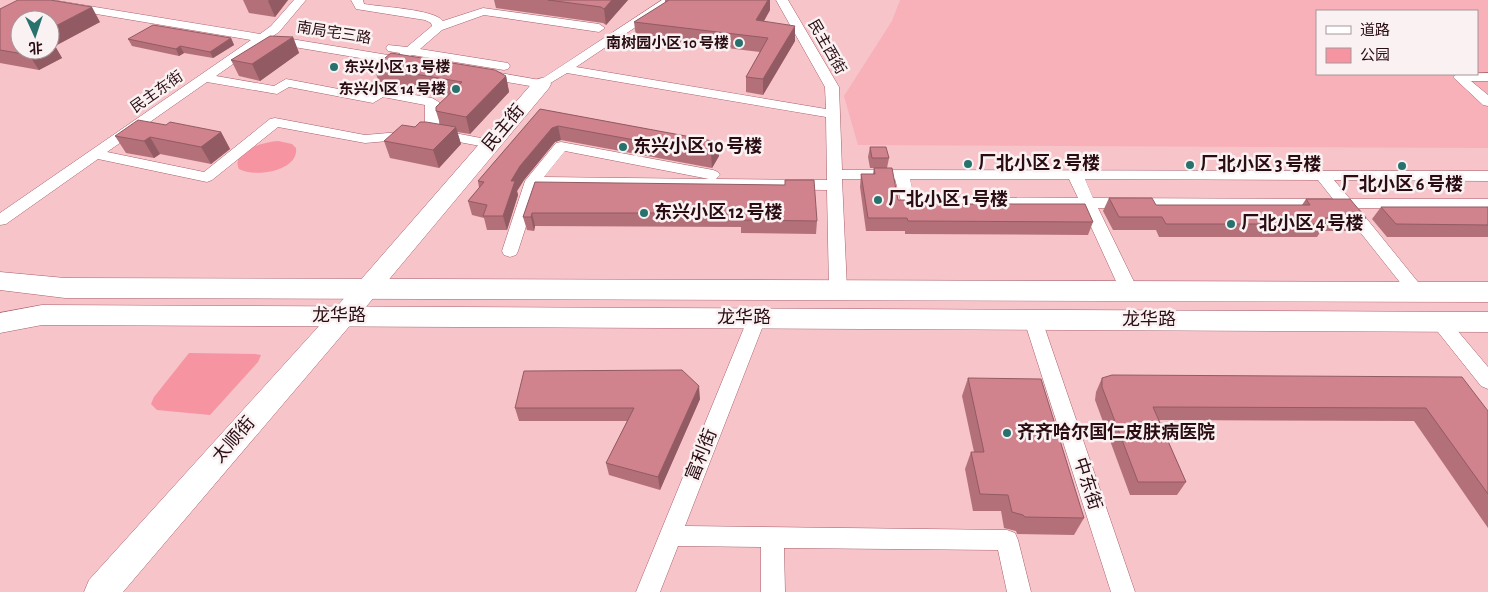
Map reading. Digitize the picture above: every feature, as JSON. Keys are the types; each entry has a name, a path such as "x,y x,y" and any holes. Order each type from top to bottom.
{"main road":[{"name":"民主街","path":"367,288 491,144 554,76"},
{"name":"龙华路","path":"0,281 65,288 1488,292"},
{"name":"太顺街","path":"101,592 367,288"},
{"name":"龙华路","path":"0,323 42,315 1488,322"}],"street":[{"name":"南局宅三路","path":"31,0 399,60 554,76"},
{"name":"南局宅三路","path":"91,0 554,76"},
{"name":"民主东街","path":"0,220 263,38 275,29 300,0"},
{"path":"358,0 360,7 428,17 437,21 438,27"},
{"path":"463,18 484,0"},
{"name":"民主街","path":"554,76 670,0"},
{"name":"民主西街","path":"782,0 832,87 838,290"},
{"path":"399,60 438,27 483,11 599,28"},
{"path":"554,76 833,114"},
{"path":"1488,77 1458,77 1488,102"},
{"path":"206,78 277,90 286,83 373,99 380,93 432,102 432,133"},
{"path":"95,154 207,177 275,122 365,139 432,133 491,144"},
{"path":"510,251 533,181 561,146 757,184"},
{"path":"902,174 908,202 1488,204"},
{"path":"533,181 757,184 902,174 1488,176"},
{"path":"1074,175 1129,290"},
{"path":"1323,176 1416,292"},
{"name":"富利街","path":"648,592 757,318"},
{"name":"中东街","path":"1033,320 1123,592"},
{"path":"1440,322 1488,381"},
{"path":"670,536 1007,540 1019,592"},
{"path":"772,538 773,592"}],"shaded area":[{"path":"900,0 1488,0 1488,148 858,145 844,96 892,21"}],"green space":[{"path":"278,141 292,144 296,148 295,156 290,162 283,167 264,172 246,172 239,169 239,157 244,152 258,145"},
{"path":"189,353 261,355 258,362 210,415 157,410 151,404 154,397"}],"building":[{"path":"18,0 50,0 92,7 60,24 60,10 10,10 10,52 0,50 0,9"},
{"path":"548,0 612,0 604,9"},
{"path":"669,0 768,0 756,20 795,26 763,79 746,77 768,38 634,22"},
{"path":"153,25 231,38 210,52 180,46 176,49 128,39"},
{"path":"270,36 293,37 252,64 231,60"},
{"path":"391,53 495,70 506,76 466,117 436,111 436,107 462,82 374,67"},
{"path":"540,109 718,142 711,154 558,126 552,128 520,166 511,181 515,181 503,216 483,216 487,205 468,201 484,182 478,181"},
{"path":"138,120 166,125 170,122 221,132 201,147 150,137 144,141 115,136"},
{"path":"420,122 456,127 433,150 384,141 402,125 415,127"},
{"path":"870,147 886,147 889,158 872,158"},
{"path":"874,168 892,168 898,200 905,200 906,204 1085,204 1093,222 908,221 907,218 868,218 861,174 875,174"},
{"path":"785,180 814,180 817,221 741,220 741,213 532,213 531,217 523,217 535,182 785,185"},
{"path":"1109,198 1152,198 1156,205 1310,205 1306,199 1350,199 1366,218 1321,218 1326,224 1166,224 1162,217 1119,217"},
{"path":"1381,207 1488,207 1488,225 1396,224"},
{"path":"682,370 699,386 658,477 606,463 634,408 515,408 524,371"},
{"path":"1112,375 1462,377 1488,411 1488,494 1426,408 1153,407 1186,482 1138,482 1102,387 1102,378"},
{"name":"齐齐哈尔国仁皮肤病医院","path":"968,378 1041,379 1084,518 1025,517 1012,512 1008,495 980,494 971,452 984,452"}],"place":[{"name":"南树园小区 10 号楼","path":"739,43"},
{"name":"东兴小区 13 号楼","path":"334,67"},
{"name":"东兴小区 14 号楼","path":"456,89"},
{"name":"东兴小区 10 号楼","path":"623,147"},
{"name":"厂北小区 2 号楼","path":"968,164"},
{"name":"厂北小区 3 号楼","path":"1190,165"},
{"name":"厂北小区 6 号楼","path":"1402,166"},
{"name":"厂北小区 1 号楼","path":"878,200"},
{"name":"东兴小区 12 号楼","path":"644,213"},
{"name":"厂北小区 4 号楼","path":"1231,224"},
{"name":"齐齐哈尔国仁皮肤病医院","path":"1007,433"}]}
